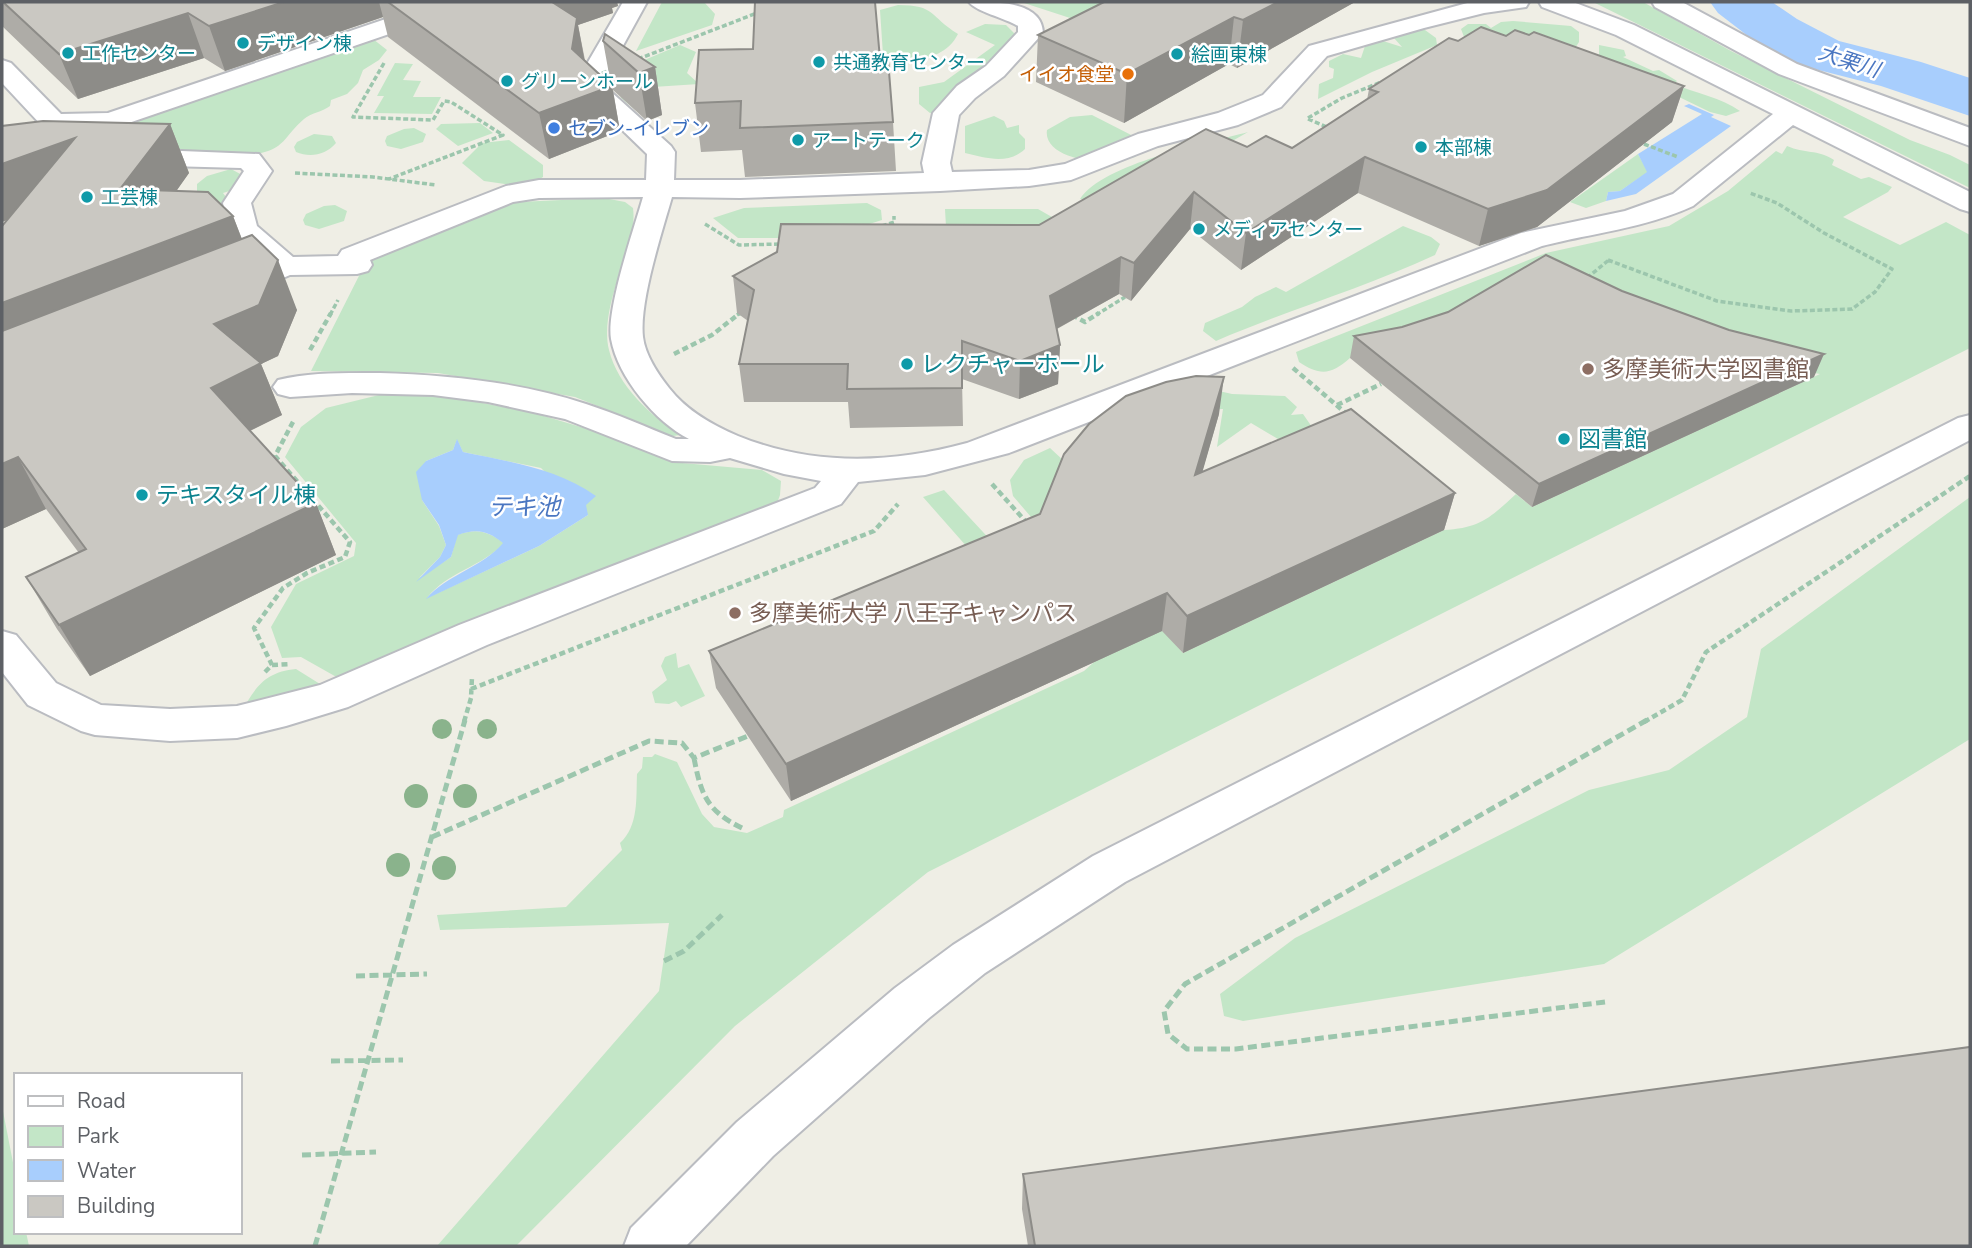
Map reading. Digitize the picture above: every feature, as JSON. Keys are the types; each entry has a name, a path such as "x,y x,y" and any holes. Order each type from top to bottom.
{"street":[{"path":"2,68 54,122 111,121 459,2"},
{"path":"635,2 601,62 596,92 662,152 660,188 632,292 627,338 639,365 657,395 678,418 760,456 797,466 848,471 905,468 964,456 1532,239 1667,209 1683,200 1791,113"},
{"path":"940,182 936,163 946,113 966,92 995,71 1030,33 1030,23 1012,12 981,2"},
{"path":"208,297 286,266 357,265 353,256 506,194 551,188 740,189 1029,178 1071,173 1149,140 1228,119 1272,101 1318,51 1417,22 1484,6 1517,2"},
{"path":"1551,2 1625,30 1970,203"},
{"path":"1664,2 1788,69 1918,116 1970,138"},
{"path":"63,151 82,121"},
{"path":"105,157 249,160 258,171 237,203 243,229 286,266"},
{"path":"301,386 433,385 488,392 574,411 672,450 710,451 734,446"},
{"path":"650,1246 755,1139 902,1011 969,959 1109,869 1970,426"},
{"path":"2,645 42,694 95,720 170,725 221,723 286,711 334,696 473,635 828,496 848,471"}],"path":[{"path":"634,61 761,12"},
{"path":"382,28 391,49 353,117 433,120 444,101 451,102 503,135 389,179"},
{"path":"584,80 622,65"},
{"path":"1307,119 1342,98 1391,76"},
{"path":"1299,116 1331,129"},
{"path":"1644,144 1680,158"},
{"path":"258,171 389,179 506,194"},
{"path":"1608,260 1717,301 1791,311 1852,310 1875,292 1892,269 1824,233 1777,203 1745,191"},
{"path":"872,229 894,222 894,210"},
{"path":"704,224 738,245 789,244"},
{"path":"221,723 246,691 272,665 254,628 283,588 307,573 345,557 350,542 275,456 301,386 357,265"},
{"path":"1065,311 1085,322 1125,297"},
{"path":"670,356 712,335 737,313 751,313"},
{"path":"667,348 673,364"},
{"path":"1283,360 1351,417 1339,423"},
{"path":"1336,405 1381,384"},
{"path":"1605,1002 1236,1049 1187,1049 1168,1034 1164,1011 1185,984 1682,700 1706,652 1970,476"},
{"path":"987,479 1033,530"},
{"path":"471,689 874,531 900,502"},
{"path":"315,1246 432,837 471,689 473,635"},
{"path":"694,758 748,736"},
{"path":"432,837 649,741 682,743 694,758 701,793 708,807 724,820 742,828"},
{"path":"664,961 680,955 694,944 714,920 722,915"},
{"path":"356,976 427,974"},
{"path":"331,1061 403,1060"},
{"path":"302,1155 376,1152"}],"green space":[{"path":"662,2 704,2 715,14 712,25 636,51"},
{"path":"1021,2 1158,2 1070,18"},
{"path":"1593,2 1643,2 1731,51 1910,140 1970,165 1970,188"},
{"path":"898,5 926,9 958,34 944,50 925,58 904,59 883,55 880,10"},
{"path":"1501,22 1571,26 1579,32 1579,42 1570,56 1466,42 1461,29 1468,24 1486,24 1491,28"},
{"path":"985,24 1006,25 1016,35 979,71 978,92 966,110 930,113 919,104 919,87 944,82 995,45 966,32"},
{"path":"1405,28 1425,30 1436,38 1437,45 1372,72 1318,99 1319,84 1333,78 1334,69 1329,67 1329,61 1343,54 1361,58 1366,43 1383,41 1402,47 1394,38 1395,33"},
{"path":"373,39 387,50 379,60 363,70 358,83 347,94 331,100 330,106 324,110 304,119 278,146 265,152 255,154 106,148 116,125"},
{"path":"680,45 696,52 687,73 699,84 653,87 649,121 621,98 616,72"},
{"path":"1599,45 1624,50 1626,56 1623,57 1653,71 1659,70 1677,81 1674,84 1717,99 1740,111 1726,116 1710,112 1613,65 1599,55"},
{"path":"395,63 413,64 403,80 421,81 413,97 441,97 432,114 374,113 384,96 377,96"},
{"path":"1092,115 1139,139 1139,152 1135,157 1108,162 1089,161 1068,156 1052,146 1047,130 1070,117"},
{"path":"994,116 1004,121 1007,128 1019,125 1019,133 1025,139 1025,149 1004,159 965,153 965,126"},
{"path":"480,123 493,133 458,146 436,129 441,124"},
{"path":"414,128 426,134 423,142 401,149 387,146 387,136"},
{"path":"1248,132 1126,202 1109,205 1080,199 1092,186 1132,165"},
{"path":"314,134 332,136 336,143 318,154 296,152 294,147 297,142"},
{"path":"509,140 543,165 543,177 526,187 484,181 462,163 482,143"},
{"path":"1787,146 1828,157 1834,160 1832,165 1861,179 1869,177 1892,187 1888,192 1843,217 1900,245 1946,222 1970,235 1970,348 928,872 735,1026 516,1246 437,1246 659,991 669,923 440,930 437,915 566,907 622,850 620,843 631,828 633,820 637,774 642,768 643,757 652,757 655,754 677,762 702,814 714,827 747,833 783,817 784,810 1084,671 1148,614 1183,653 1444,530 1476,524 1516,494 1532,507 1820,374 1775,366 1350,358 1337,368 1325,372 1313,370 1299,362 1296,352 1546,253 1669,226 1728,191 1776,151 1782,154"},
{"path":"1638,154 1648,172 1620,191 1608,192 1606,201 1586,208 1570,202"},
{"path":"231,169 244,176 242,187 223,193 231,204 221,211 197,193 197,184 207,176"},
{"path":"604,198 625,202 633,208 634,217 630,242 609,312 607,341 613,363 637,399 680,435 666,437 575,397 438,373 311,371 369,256 496,203"},
{"path":"867,203 881,210 882,220 825,238 738,238 713,218 744,208"},
{"path":"335,205 347,211 344,221 319,229 305,225 303,220 306,214 324,206"},
{"path":"945,209 1038,209 1078,232 947,245"},
{"path":"1403,226 1431,237 1440,244 1435,255 1216,341 1203,331 1205,323 1242,307 1276,287 1286,292"},
{"path":"1206,388 1232,394 1285,396 1297,407 1291,415 1303,414 1312,427 1278,439 1251,423 1217,447 1223,409 1165,412"},
{"path":"379,395 446,396 534,413 611,436 671,462 762,470 781,481 780,495 775,509 340,679 301,657 282,658 271,627 296,584 354,556 356,543 285,457 301,427 326,408","holes":["457,440 463,452 541,468 588,515 539,546 427,598 444,582 486,558 504,543 482,532 457,535 451,557 419,578 440,557 446,545 439,526 422,500 426,461 453,450"]},
{"path":"1050,448 1064,461 1052,517 1031,517 1013,496 1010,480 1024,460"},
{"path":"944,490 996,546 975,556 923,497"},
{"path":"1970,497 1970,739 1604,964 1243,1021 1224,1016 1220,994 1295,938 1589,790 1669,770 1747,717 1761,649"},
{"path":"676,653 678,668 689,664 705,696 681,707 676,701 669,704 655,703 652,692 667,680 661,666 665,657"},
{"path":"296,669 320,684 322,691 240,714 251,696 268,678"},
{"path":"2,1106 14,1168 14,1234 26,1234 29,1246 2,1246"}],"water":[{"path":"1689,104 1731,126 1636,194 1606,201 1608,192 1620,191 1647,172 1638,154 1702,114 1684,106"},
{"name":"テキ池","path":"457,439 463,452 549,472 596,496 586,505 588,515 539,546 426,599 444,583 495,552 503,543 482,532 458,535 451,557 416,582 440,557 446,545 439,525 422,500 416,472 426,461 453,450"}],"building":[{"path":"3,2 284,2 209,26 188,13 59,54"},
{"path":"388,2 552,2 577,18 572,49 612,86 539,113"},
{"path":"755,2 875,2 880,59 888,59 893,122 740,128 741,101 695,103 699,50 753,49"},
{"path":"1104,2 1278,2 1243,20 1234,17 1127,74 1038,35"},
{"path":"1481,27 1506,36 1515,30 1529,35 1534,32 1684,86 1547,190 1488,209 1365,157 1246,233 1194,192 1134,263 1121,257 1050,296 1060,345 1020,361 962,341 962,388 847,389 848,364 739,364 754,290 733,276 777,252 781,224 1039,225 1206,129 1247,147 1266,136 1292,148 1378,92 1369,89 1449,38 1458,41"},
{"path":"605,34 655,67 639,73 603,41"},
{"path":"43,121 170,124 120,189 208,192 233,216 2,303 2,226 75,138 2,164 2,126"},
{"path":"252,235 278,260 259,305 214,324 261,363 211,388 316,503 59,625 26,577 86,549 18,457 2,464 2,331"},
{"name":"図書館","path":"1546,255 1622,291 1729,330 1824,354 1539,484 1354,336 1402,327 1448,312"},
{"path":"1196,376 1224,377 1195,475 1351,409 1455,493 1187,616 1167,593 786,764 709,651 1040,514 1064,454 1089,424 1126,396 1166,382"},
{"path":"1970,1047 1970,1246 1035,1246 1023,1174"}],"waterway":[{"name":"大栗川","path":"1737,2 1777,31 1819,53 1901,74 1970,98"}],"place":[{"name":"デザイン棟","path":"243,43"},
{"name":"工作センター","path":"68,53"},
{"name":"絵画東棟","path":"1177,54"},
{"name":"共通教育センター","path":"819,62"},
{"name":"イイオ食堂","path":"1128,74"},
{"name":"グリーンホール","path":"507,81"},
{"name":"セブン-イレブン","path":"554,128"},
{"name":"アートテーク","path":"798,140"},
{"name":"本部棟","path":"1421,147"},
{"name":"工芸棟","path":"87,197"},
{"name":"メディアセンター","path":"1199,229"},
{"name":"レクチャーホール","path":"907,364"},
{"name":"多摩美術大学図書館","path":"1588,369"},
{"name":"図書館","path":"1564,439"},
{"name":"テキスタイル棟","path":"142,495"},
{"name":"多摩美術大学 八王子キャンパス","path":"735,613"}]}
